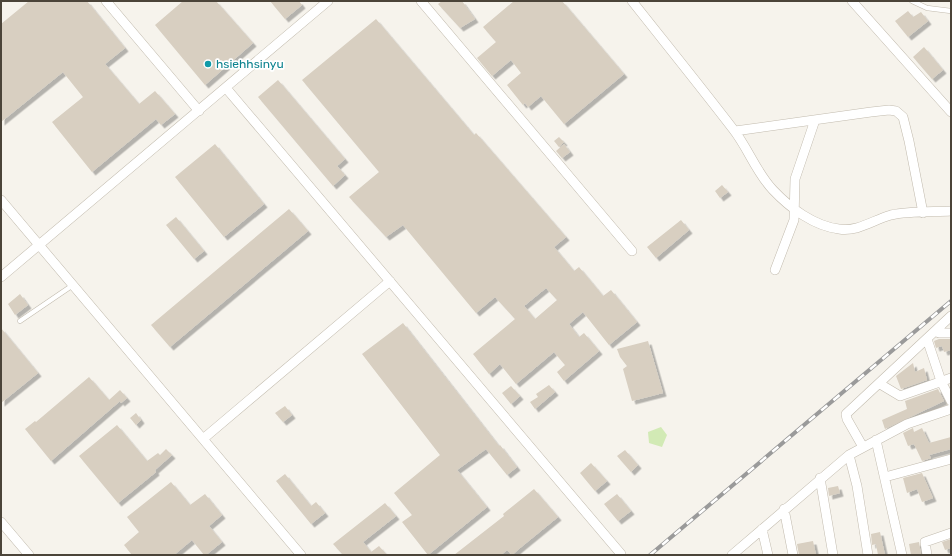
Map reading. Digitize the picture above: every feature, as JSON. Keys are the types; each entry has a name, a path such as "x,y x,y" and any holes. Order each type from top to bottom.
{"street":[{"path":"106,1 199,111"},
{"path":"1,277 328,1"},
{"path":"421,1 632,251"},
{"path":"632,1 735,131 751,161 772,189 794,210 817,223 837,229 848,230 855,230 892,215 951,211"},
{"path":"852,1 951,112"},
{"path":"226,88 621,554"},
{"path":"735,131 889,110 896,111 902,116 909,141 923,213"},
{"path":"775,270 794,220 795,178 815,120"},
{"path":"1,200 301,555"},
{"path":"203,439 390,281"},
{"path":"862,447 847,419 846,414 880,384 951,316"},
{"path":"935,331 939,333 951,333"},
{"path":"927,339 951,401"},
{"path":"880,384 900,396 951,378"},
{"path":"732,555 820,478 862,447 907,424 951,409"},
{"path":"876,440 902,555"},
{"path":"849,456 857,486 868,555"},
{"path":"885,477 951,459"},
{"path":"820,478 834,555"},
{"path":"784,510 793,555"},
{"path":"1,522 29,555"},
{"path":"762,529 768,555"},
{"path":"927,555 925,542 951,533"}],"lane":[{"path":"912,1 927,8 951,11"},
{"path":"20,321 73,285"}],"green space":[{"path":"661,427 667,435 662,447 649,443 648,432"}],"building":[{"path":"29,1 87,1 125,48 105,64 139,104 155,91 175,114 161,125 156,119 92,172 52,122 83,97 63,72 1,122 1,24"},
{"name":"hsiehhsinyu","path":"183,1 216,1 253,43 205,85 155,25"},
{"path":"270,1 299,1 302,5 285,19"},
{"path":"442,1 462,1 475,19 460,28 438,4"},
{"path":"514,1 562,1 624,74 564,124 541,96 528,107 525,103 523,105 507,85 521,73 511,60 492,76 477,58 496,42 483,27"},
{"path":"908,11 913,17 921,12 928,21 908,37 895,21"},
{"path":"376,19 474,135 476,133 566,237 554,247 574,271 579,267 603,296 611,290 637,322 609,345 583,312 569,324 579,337 584,333 599,351 564,381 557,372 565,365 554,352 516,384 500,364 489,374 473,354 515,319 495,297 476,313 403,225 386,237 349,197 379,172 302,80","holes":["546,288 557,300 535,319 524,306"]},
{"path":"924,47 943,70 932,79 913,57"},
{"path":"278,80 345,159 337,166 345,175 333,186 258,97"},
{"path":"559,137 564,142 559,147 554,141"},
{"path":"215,144 264,204 224,237 175,177"},
{"path":"564,144 570,152 562,158 556,151"},
{"path":"722,185 728,192 720,198 715,191"},
{"path":"289,209 308,231 170,347 151,325"},
{"path":"176,217 204,251 194,259 166,225"},
{"path":"681,220 689,230 656,258 647,247"},
{"path":"20,294 28,305 15,315 8,304"},
{"path":"403,323 517,467 507,475 486,449 457,470 487,507 428,555 402,522 412,515 394,493 440,455 362,354"},
{"path":"1,328 38,373 1,403"},
{"path":"939,339 951,339 951,350 944,352 942,346 936,348 934,341"},
{"path":"648,341 663,393 632,401 623,369 627,366 620,357 617,349"},
{"path":"913,363 915,372 924,368 927,380 901,389 896,376"},
{"path":"89,377 109,400 120,390 127,398 121,403 120,401 51,461 25,429 35,421 36,422"},
{"path":"549,385 555,392 535,409 530,402 538,397 536,394"},
{"path":"511,386 520,396 511,404 502,393"},
{"path":"938,389 944,401 885,429 882,420 907,409 905,401"},
{"path":"285,406 292,415 283,422 275,413"},
{"path":"136,413 141,420 136,425 130,418"},
{"path":"117,425 147,461 158,453 160,455 166,449 172,455 155,470 156,472 118,503 79,456"},
{"path":"913,428 914,432 922,428 929,443 951,437 951,449 929,455 931,458 922,461 914,444 908,446 903,433"},
{"path":"625,450 638,465 631,472 617,456"},
{"path":"591,463 607,481 595,491 580,473"},
{"path":"922,473 933,498 922,502 917,489 907,493 903,478"},
{"path":"285,474 311,506 316,502 325,513 311,524 276,481"},
{"path":"171,482 190,505 205,494 222,515 209,526 222,542 206,555 204,555 192,540 174,555 132,555 124,545 139,532 127,517"},
{"path":"838,486 840,493 829,496 828,488"},
{"path":"534,489 558,517 512,555 507,550 501,555 454,555 504,516 503,514"},
{"path":"617,494 631,511 618,521 604,504"},
{"path":"385,503 396,516 363,542 371,552 379,546 387,555 343,555 333,544"},
{"path":"880,532 885,555 878,555 876,544 872,545 871,534"},
{"path":"951,539 951,548 945,550 942,542"},
{"path":"813,541 816,555 799,555 797,544"},
{"path":"919,542 921,555 911,555 909,544"}],"railway":[{"path":"650,555 951,301"}],"place":[{"name":"hsiehhsinyu","path":"208,64"}]}
